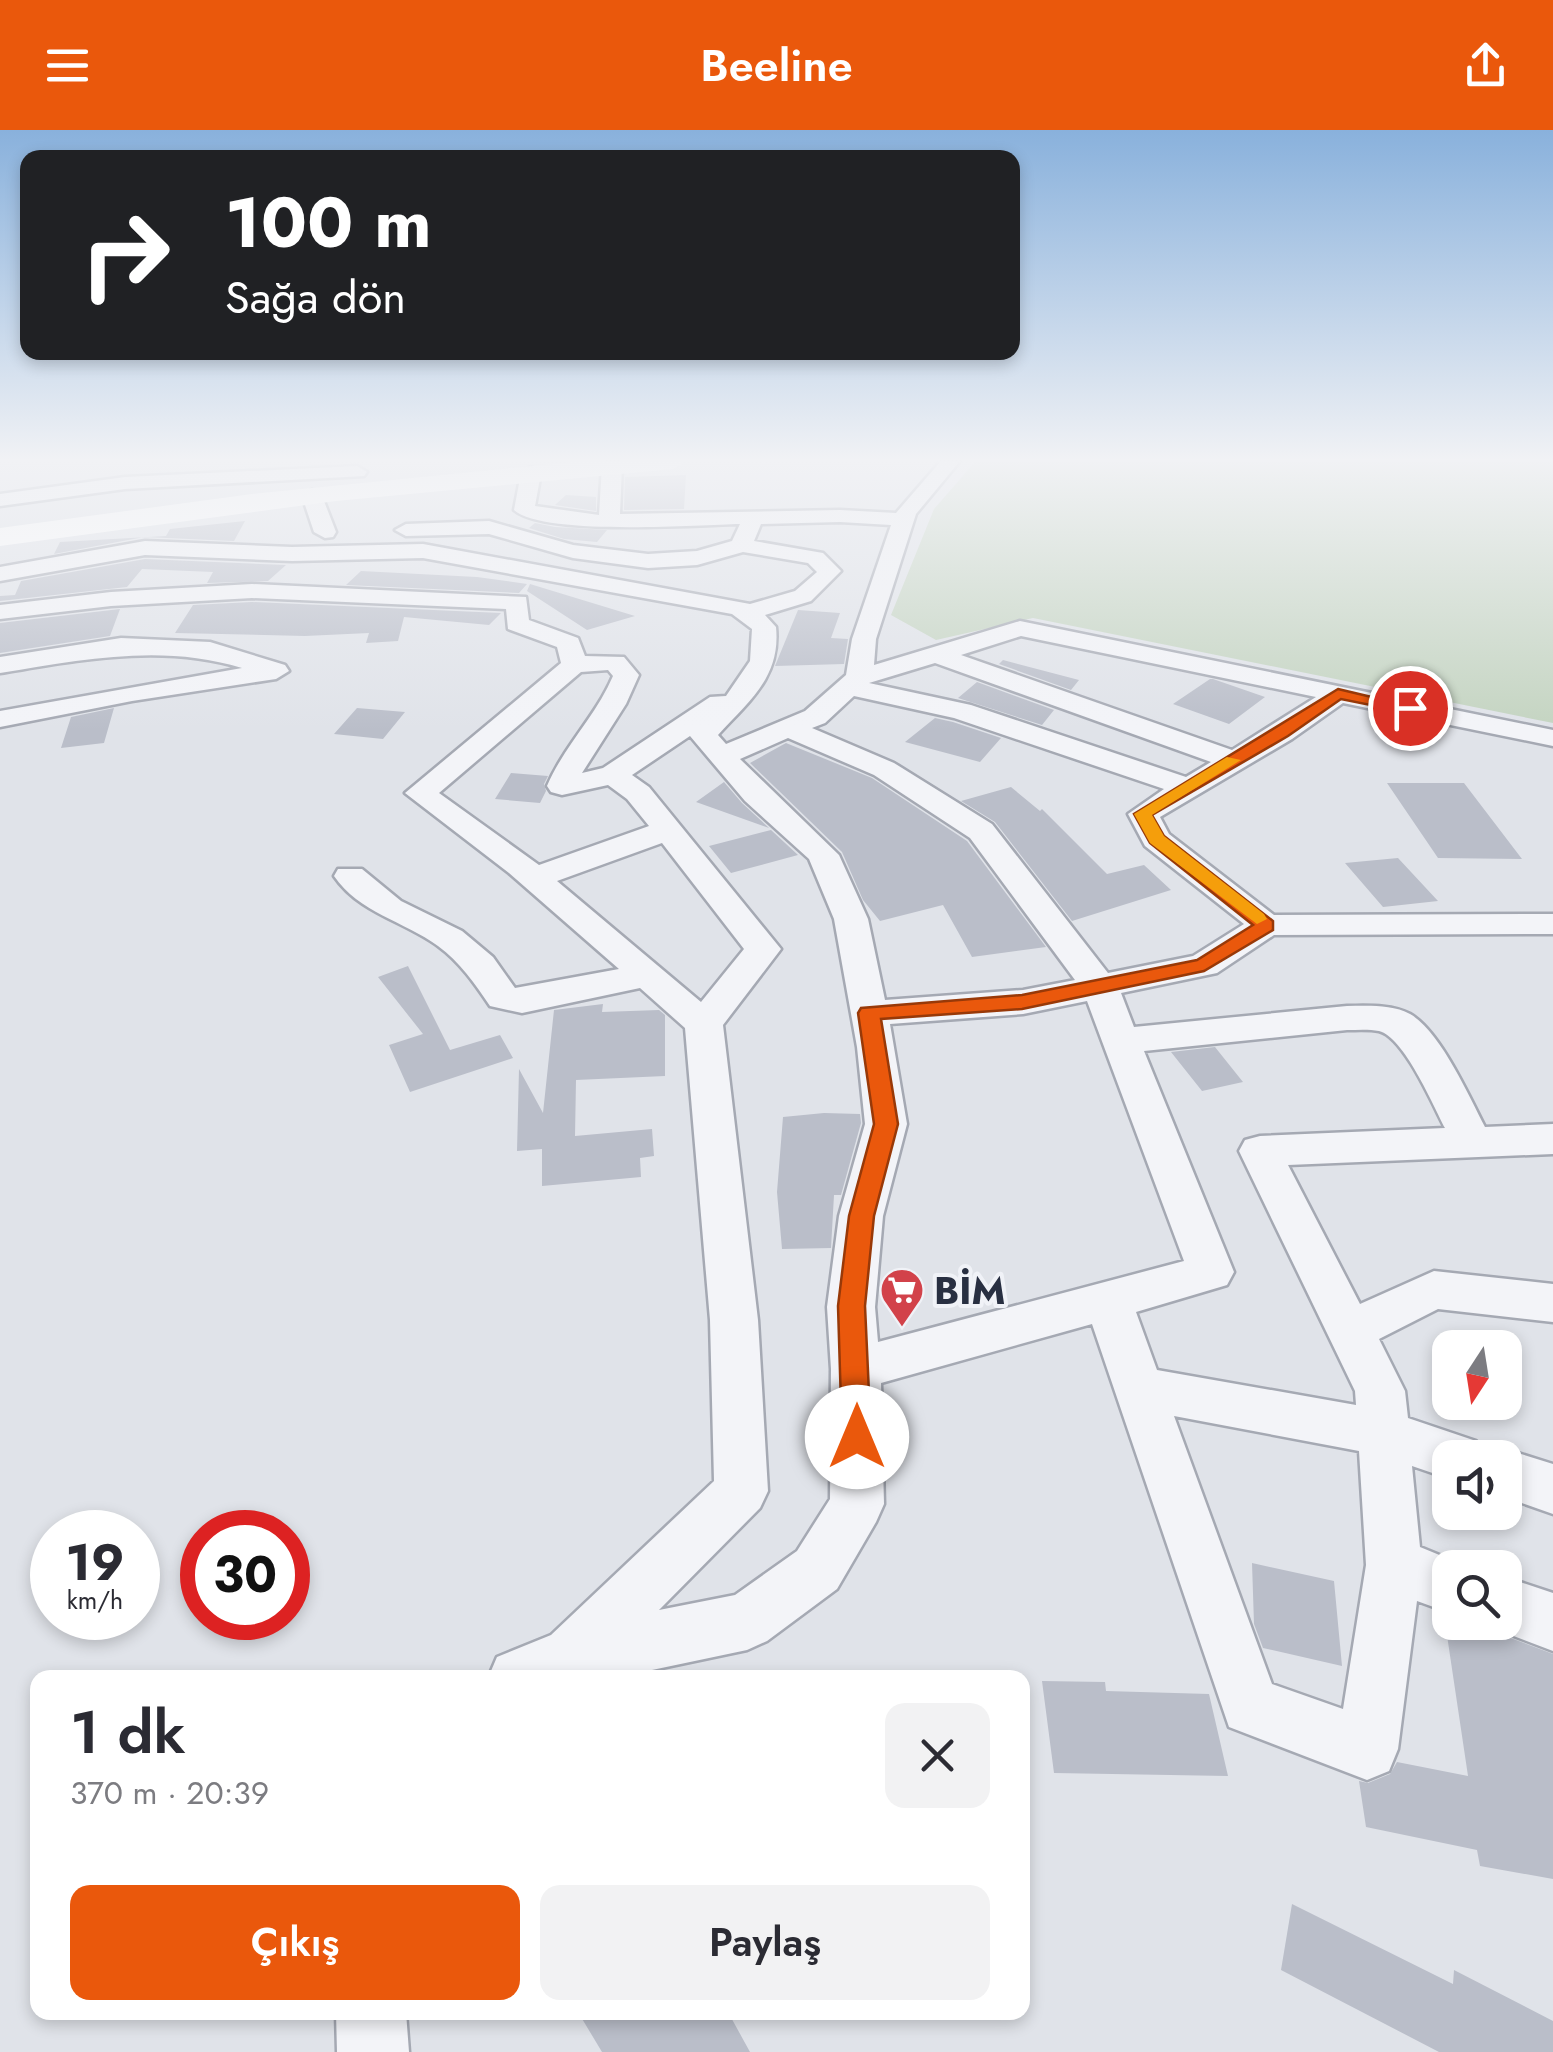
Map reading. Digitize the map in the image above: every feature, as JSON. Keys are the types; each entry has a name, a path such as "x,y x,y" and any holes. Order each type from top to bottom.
{"street":[{"path":"0,574 130,551"},
{"path":"419,551 740,608 764,627 767,645 760,675 703,734 756,796 823,855 850,919 886,1124 861,1216 851,1306 856,1369 857,1504 818,1570 747,1621 571,1656 537,1670"},
{"path":"575,551 605,557 668,559 716,557 730,551"},
{"path":"746,612 798,601 810,594 830,571 815,558 774,551"},
{"path":"854,682 864,638 894,551"},
{"path":"220,635 252,590"},
{"path":"0,612 111,599 252,590 518,602 517,624 569,643 574,665"},
{"path":"722,756 815,716 854,682 1020,628 1553,738"},
{"path":"0,665 220,635 276,671 0,719"},
{"path":"936,654 1233,760"},
{"path":"571,1656 740,1490 734,1320 704,1024 534,878 420,793 574,665 615,662 626,675 619,699 568,766 562,786 613,775 760,675"},
{"path":"0,691 160,664"},
{"path":"854,682 961,711 1185,786"},
{"path":"1266,926 1156,839 1142,814 1282,733 1338,694"},
{"path":"788,728 884,769 981,831 1100,987 1211,1272 856,1369"},
{"path":"613,775 638,794 764,950 704,1024"},
{"path":"534,878 668,830"},
{"path":"350,876 389,908 450,938 480,965 502,998 522,1001 647,975"},
{"path":"869,1013 1022,1002 1204,965 1266,926 1553,924"},
{"path":"1121,1040 1334,1019 1382,1018 1398,1023 1424,1055 1474,1144"},
{"path":"1108,1300 1250,1706 1366,1749 1394,1566 1380,1391 1260,1151 1553,1140"},
{"path":"1350,1331 1434,1290 1553,1304"},
{"path":"1139,1388 1384,1432 1432,1449"},
{"path":"1522,1479 1553,1489"},
{"path":"1394,1566 1432,1579"},
{"path":"1522,1611 1553,1622"},
{"path":"371,2020 373,2052"}],"green space":[{"path":"917,551 1553,551 1553,723 1033,618 936,640 891,615"}],"building":[{"path":"145,559 286,565 268,581 207,583 213,572 142,569 127,587 0,601 0,596 15,595 21,581"},
{"path":"361,571 477,577 527,584 519,593 346,585"},
{"path":"530,584 635,616 587,630 527,591"},
{"path":"252,602 501,613 489,625 404,617 398,641 366,643 369,633 175,633 193,605"},
{"path":"120,609 110,636 0,653 0,623"},
{"path":"798,610 840,613 831,638 848,639 844,664 775,666"},
{"path":"1003,660 1079,680 1071,690 999,664"},
{"path":"1210,679 1265,697 1229,724 1173,704"},
{"path":"977,682 1054,710 1042,725 958,698"},
{"path":"114,708 104,743 61,748 71,717"},
{"path":"357,708 405,712 383,739 334,734"},
{"path":"935,718 1001,738 980,762 905,742"},
{"path":"786,743 872,778 967,841 1046,947 972,957 943,905 880,921 863,900 842,852 750,763"},
{"path":"511,773 548,776 540,803 495,799"},
{"path":"724,782 742,803 769,828 696,802"},
{"path":"1387,783 1464,783 1522,859 1438,858"},
{"path":"1011,787 1042,809 1107,874 1144,865 1171,890 1072,921 995,822 961,801"},
{"path":"771,830 798,855 731,873 709,846"},
{"path":"1398,858 1438,901 1383,907 1345,863"},
{"path":"408,966 450,1050 500,1035 513,1058 410,1092 389,1045 423,1034 378,977"},
{"path":"603,1004 602,1012 659,1010 665,1015 665,1076 576,1080 575,1136 652,1129 654,1156 640,1158 641,1177 542,1186 542,1149 517,1151 519,1069 543,1113 554,1010"},
{"path":"1215,1047 1243,1082 1202,1091 1171,1052"},
{"path":"860,1114 861,1123 841,1195 834,1195 831,1248 782,1249 777,1192 783,1117"},
{"path":"1252,1563 1334,1581 1342,1666 1263,1648 1254,1624"},
{"path":"1448,1640 1516,1640 1553,1654 1553,1879 1480,1866 1477,1850 1366,1827 1359,1781 1368,1783 1390,1774 1397,1762 1468,1776"},
{"path":"1042,1681 1105,1682 1106,1691 1209,1694 1228,1776 1054,1773"},
{"path":"1292,1904 1453,1984 1454,1970 1553,2021 1553,2052 1439,2052 1281,1970"},
{"path":"583,2020 732,2020 750,2052 602,2052"}],"slow traffic":[{"path":"1233,760 1142,814 1156,839 1257,919"}],"place":[{"name":"BİM","path":"902,1328"}],"route":[{"path":"857,1437 851,1306 861,1216 886,1124 869,1013 1022,1002 1204,965 1266,926 1156,839 1142,814 1282,733 1338,694 1410,708"}]}
